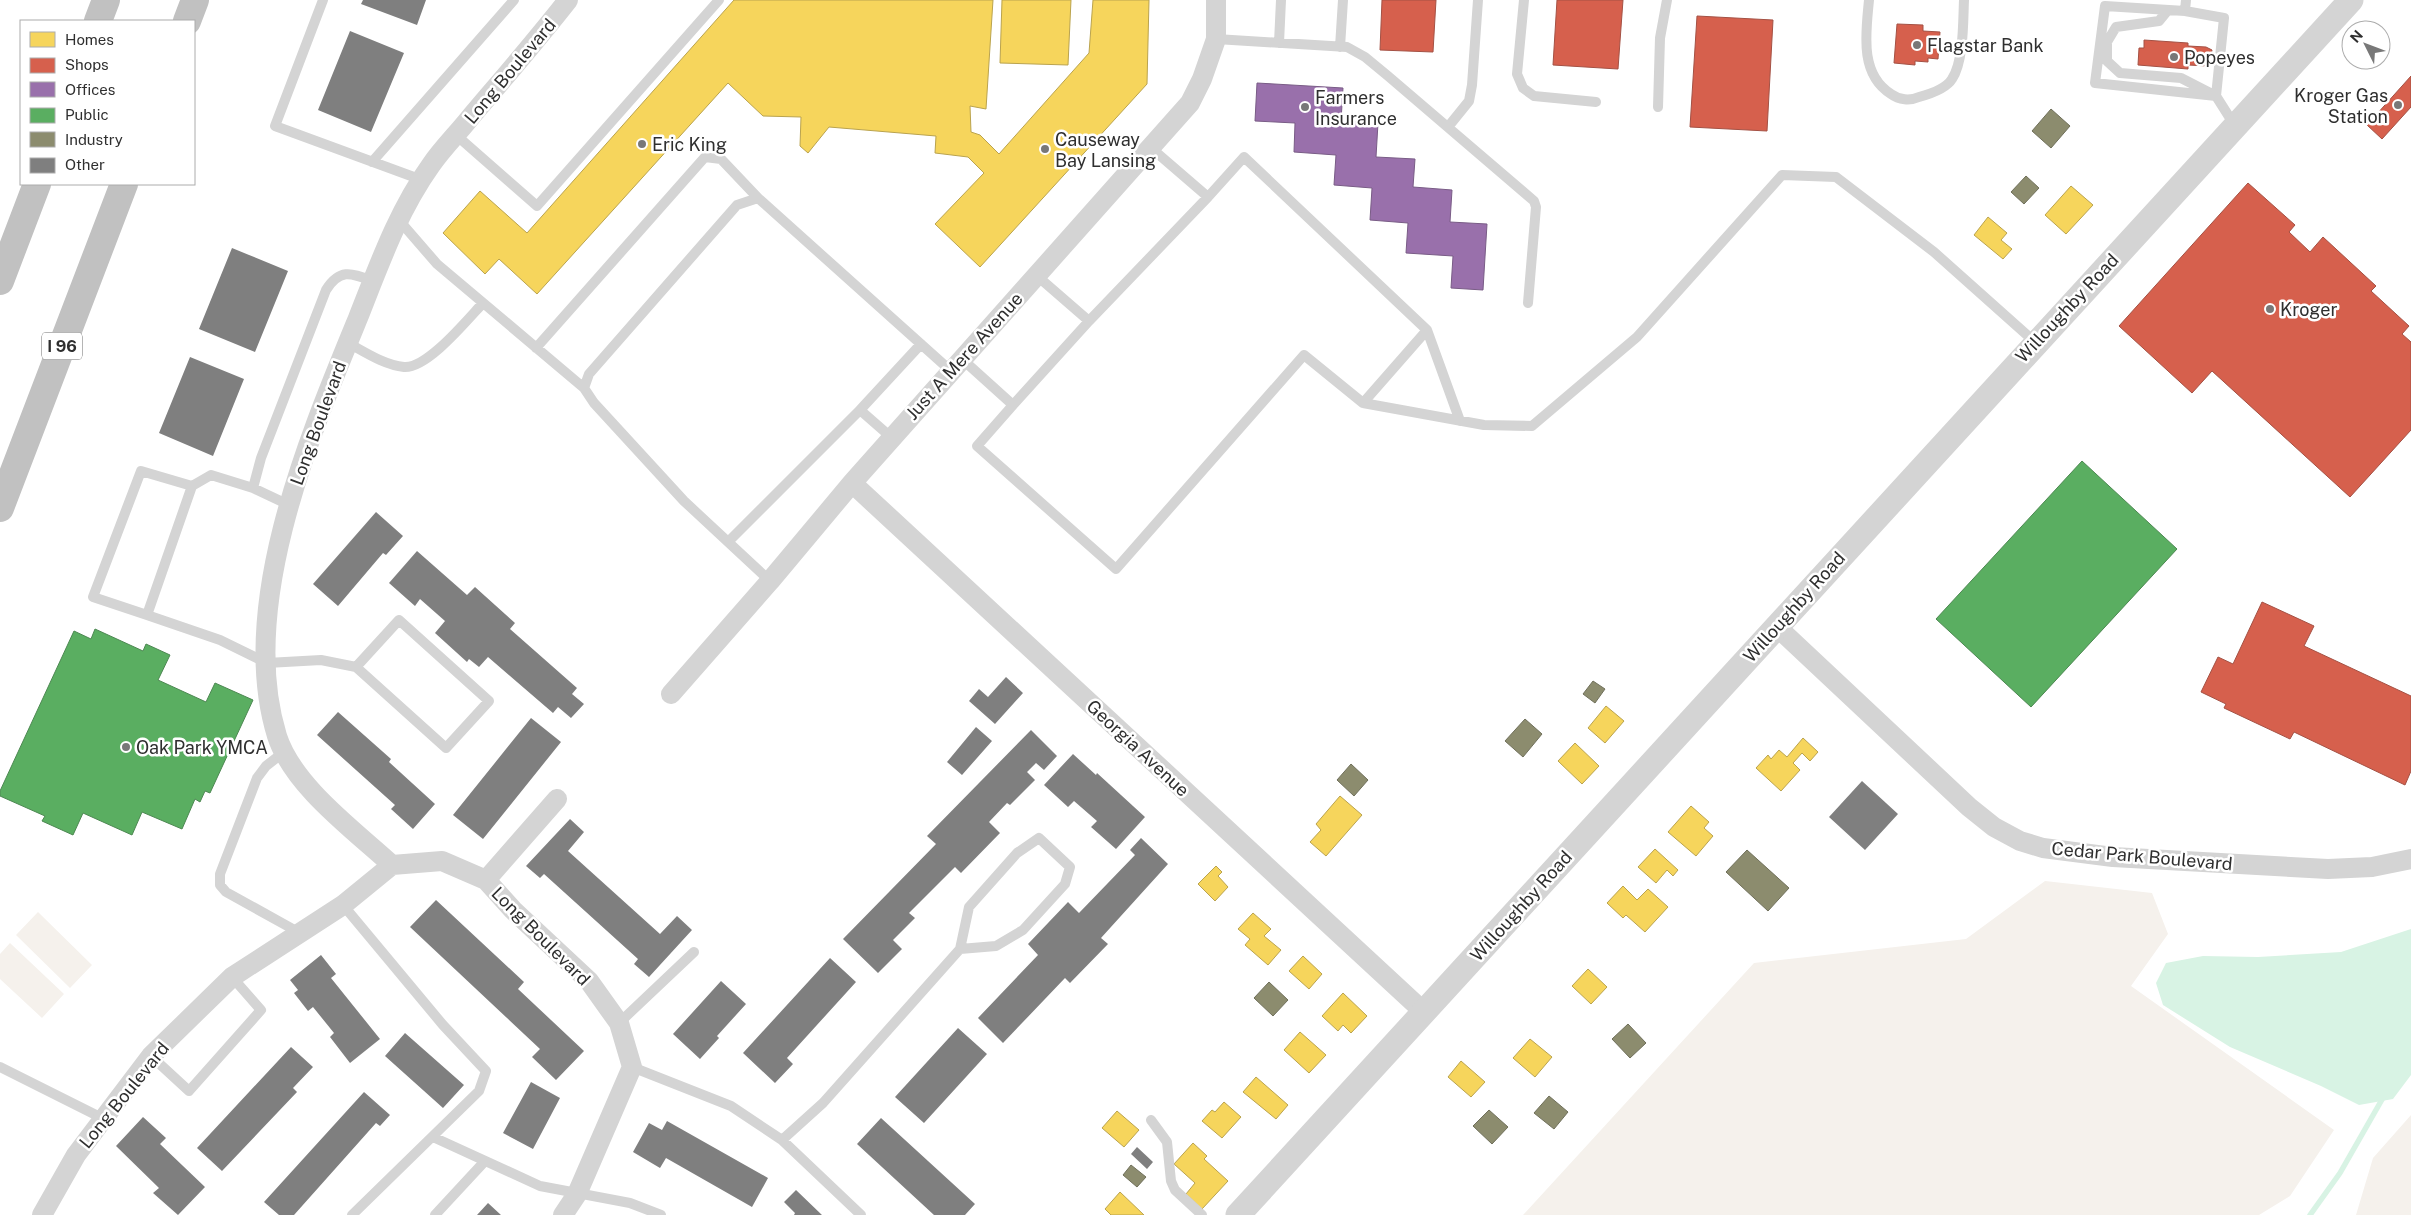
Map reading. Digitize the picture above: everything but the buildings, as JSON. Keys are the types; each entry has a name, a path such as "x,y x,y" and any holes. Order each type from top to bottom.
{"highway":[{"path":"98,20 106,0"},
{"path":"187,20 195,0"},
{"path":"0,281 37,185"},
{"name":"I 96","path":"0,508 124,185"}],"street":[{"name":"Long Boulevard","path":"392,865 320,799 290,765 277,737 269,697 266,638 274,565 288,505 348,343 398,219 431,165 568,0"},
{"name":"Just A Mere Avenue","path":"671,694 770,581 852,483 1190,103 1202,79 1216,39 1216,0"},
{"name":"Willoughby Road","path":"1238,1215 2350,0"},
{"name":"Georgia Avenue","path":"852,483 1424,1012"},
{"name":"Cedar Park Boulevard","path":"1776,626 1969,807 1994,827 2020,841 2043,848 2113,857 2309,868 2372,867 2411,859"},
{"path":"486,880 557,799"},
{"name":"Long Boulevard","path":"42,1215 76,1155 150,1056 232,977 344,905 392,865 442,861 486,880 513,910 590,981 619,1023 632,1067"},
{"path":"563,1215 577,1194 632,1067"}],"lane":[{"path":"323,0 275,126 422,180"},
{"path":"372,162 514,0"},
{"path":"456,135 537,206 719,0"},
{"path":"1279,43 1281,0"},
{"path":"1340,47 1343,0"},
{"path":"1448,127 1462,110 1470,93 1478,0"},
{"path":"1524,0 1517,74 1523,88 1534,96 1596,102"},
{"path":"1658,107 1660,38 1667,0"},
{"path":"1869,0 1866,51 1868,66 1881,88 1895,97 1911,100 1935,92 1952,80 1959,60 1964,0"},
{"path":"2185,11 2186,0"},
{"path":"2105,6 2185,11 2224,18 2216,96 2095,82 2105,6"},
{"path":"2168,10 2159,21 2116,27 2106,42 2107,61 2120,73 2180,78 2216,96 2235,126"},
{"path":"1216,39 1340,47 1356,51 1448,127 1534,201 1536,207 1528,303"},
{"path":"1150,147 1208,197"},
{"path":"536,348 705,157 721,159 758,198 921,344 957,365 1013,404"},
{"path":"1460,421 1427,330 1244,157 1089,321 977,446 1116,570 1304,355 1362,403 1460,421 1484,425 1532,426 1637,337 1782,175 1836,177 1934,252 2036,343"},
{"path":"584,388 589,374 737,205 758,198"},
{"path":"398,219 437,264 584,388 594,403 684,501 770,581"},
{"path":"253,488 261,458 326,290 334,277 342,274 359,276 373,281"},
{"path":"1036,275 1089,321"},
{"path":"348,343 383,361 406,368 430,358 483,303"},
{"path":"1362,403 1427,330"},
{"path":"728,542 860,410 921,344"},
{"path":"860,410 892,438"},
{"path":"192,486 141,471 93,597 220,640 267,663 321,660 356,668 446,748 489,701 399,620 356,668"},
{"path":"147,615 192,486 211,475 253,488 288,505"},
{"path":"284,752 266,766 257,778 220,874 220,885 226,892 300,933"},
{"path":"782,1140 823,1103 960,949 969,907 1017,853 1039,838 1070,867 1065,884 1023,930 996,946 960,949"},
{"path":"344,905 443,1025 486,1071 479,1091 352,1215"},
{"path":"619,1023 694,952"},
{"path":"150,1056 188,1091 261,1010 232,977"},
{"path":"0,1067 104,1119"},
{"path":"632,1067 731,1106 782,1140 861,1215"},
{"path":"1151,1120 1167,1142 1171,1181 1175,1190 1202,1215"},
{"path":"433,1137 540,1186 630,1203 661,1215"},
{"path":"435,1215 485,1161"}],"shaded area":[{"path":"2045,881 2152,893 2168,934 2131,986 2334,1130 2290,1196 2259,1215 1523,1215 1754,963 1966,939"},
{"path":"38,912 92,965 70,988 16,935"},
{"path":"2411,929 2411,1075 2393,1099 2359,1105 2321,1086 2230,1047 2163,1005 2156,983 2166,963 2203,956 2258,957 2341,952"},
{"path":"10,943 64,994 42,1018 0,979 0,954"},
{"path":"2411,1115 2411,1215 2356,1215 2373,1158"}],"waterway":[{"path":"2310,1215 2340,1173 2384,1096"}],"place":[{"name":"Flagstar Bank","path":"1917,45"},
{"name":"Popeyes","path":"2174,57"},
{"name":"Kroger Gas Station","path":"2398,105"},
{"name":"Farmers Insurance","path":"1305,107"},
{"name":"Eric King","path":"642,144"},
{"name":"Causeway Bay Lansing","path":"1045,149"},
{"name":"Kroger","path":"2270,309"},
{"name":"Oak Park YMCA","path":"126,747"}]}
